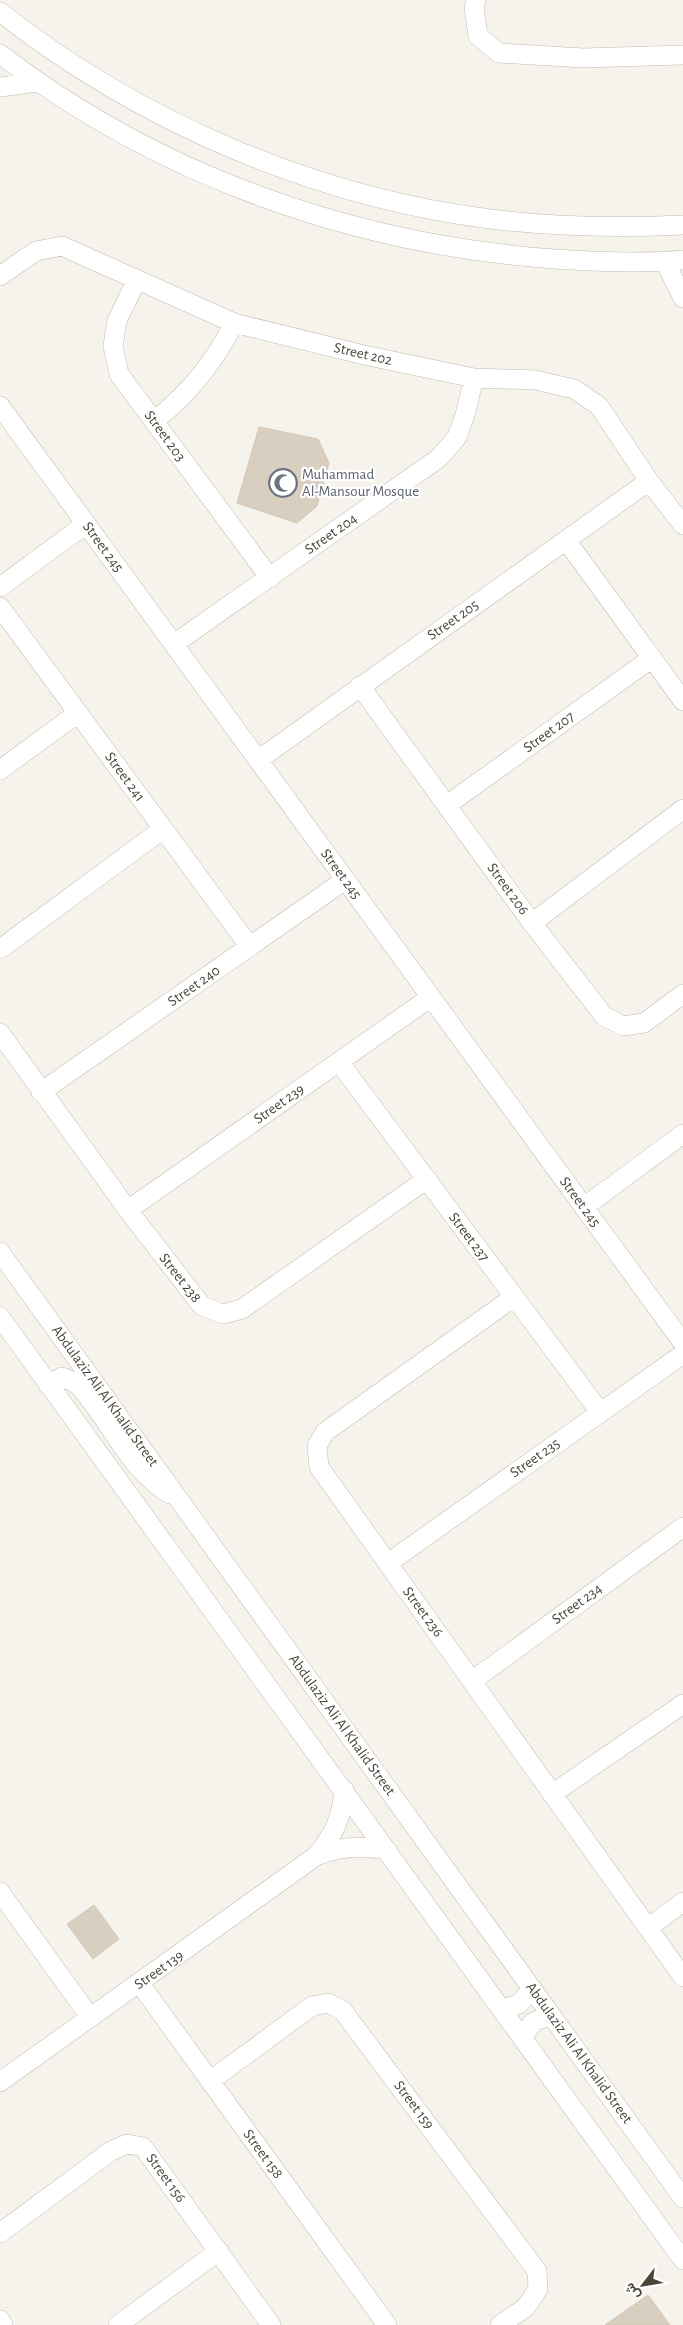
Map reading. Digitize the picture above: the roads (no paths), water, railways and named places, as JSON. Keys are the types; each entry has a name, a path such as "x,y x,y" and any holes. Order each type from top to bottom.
{"street":[{"path":"476,0 474,7 478,36 499,53 584,58 683,55"},
{"path":"0,12 83,71 165,116 257,158 321,180 398,202 489,218 586,226 683,225"},
{"path":"0,54 76,108 185,165 307,214 356,228 450,247 527,257 609,262 674,261 683,298"},
{"path":"0,87 37,82"},
{"name":"Street 202","path":"0,276 36,251 62,246 234,323 364,355 474,378 535,380 574,389 599,406 649,481 683,525"},
{"name":"Street 203","path":"137,279 117,321 113,346 119,374 270,578"},
{"path":"154,421 181,398 201,377 234,323"},
{"name":"Street 204","path":"174,644 439,458 457,437 465,415 474,378"},
{"name":"Street 245","path":"1,409 683,1343"},
{"name":"Street 205","path":"258,760 649,481"},
{"path":"0,586 86,524"},
{"path":"566,540 683,700"},
{"name":"Street 241","path":"0,608 250,947"},
{"name":"Street 207","path":"447,805 652,658"},
{"name":"Street 206","path":"360,686 532,923 604,1016 623,1026 644,1022 683,994"},
{"path":"0,770 78,713"},
{"path":"532,923 683,809"},
{"path":"0,949 163,829"},
{"name":"Street 240","path":"41,1092 345,880"},
{"name":"Street 239","path":"128,1210 431,997"},
{"name":"Street 238","path":"0,1033 128,1210 202,1306 223,1314 242,1309 426,1179"},
{"name":"Street 237","path":"339,1062 600,1412"},
{"path":"584,1206 683,1134"},
{"name":"Abdulaziz Ali Al Khalid Street","path":"0,1252 180,1499 551,2016 676,2179 683,2198"},
{"name":"Street 236","path":"514,1297 325,1432 316,1446 319,1467 683,1977"},
{"path":"0,1317 388,1850 683,2260"},
{"name":"Street 235","path":"388,1563 683,1354"},
{"path":"48,1385 62,1377 76,1383 136,1466 158,1487 180,1499"},
{"name":"Street 234","path":"472,1681 680,1535"},
{"path":"552,1794 683,1704"},
{"name":"Street 139","path":"316,1856 337,1826 344,1790"},
{"name":"Street 139","path":"0,2082 90,2017 140,1984 316,1856 344,1847 373,1847 388,1850"},
{"path":"0,1892 90,2017"},
{"path":"648,1928 683,1902"},
{"name":"Street 158","path":"140,1984 386,2325"},
{"path":"503,2009 519,2004 532,1989"},
{"name":"Street 159","path":"210,2081 312,2006 328,2003 344,2011 537,2271 538,2290 526,2306 500,2325"},
{"path":"523,2038 533,2022 551,2016"},
{"name":"Street 156","path":"0,2233 111,2150 127,2144 143,2147 271,2325"},
{"path":"118,2325 219,2251"},
{"path":"0,2320 3,2325"}],"place":[{"name":"Muhammad Al-Mansour Mosque","path":"283,483"}]}
